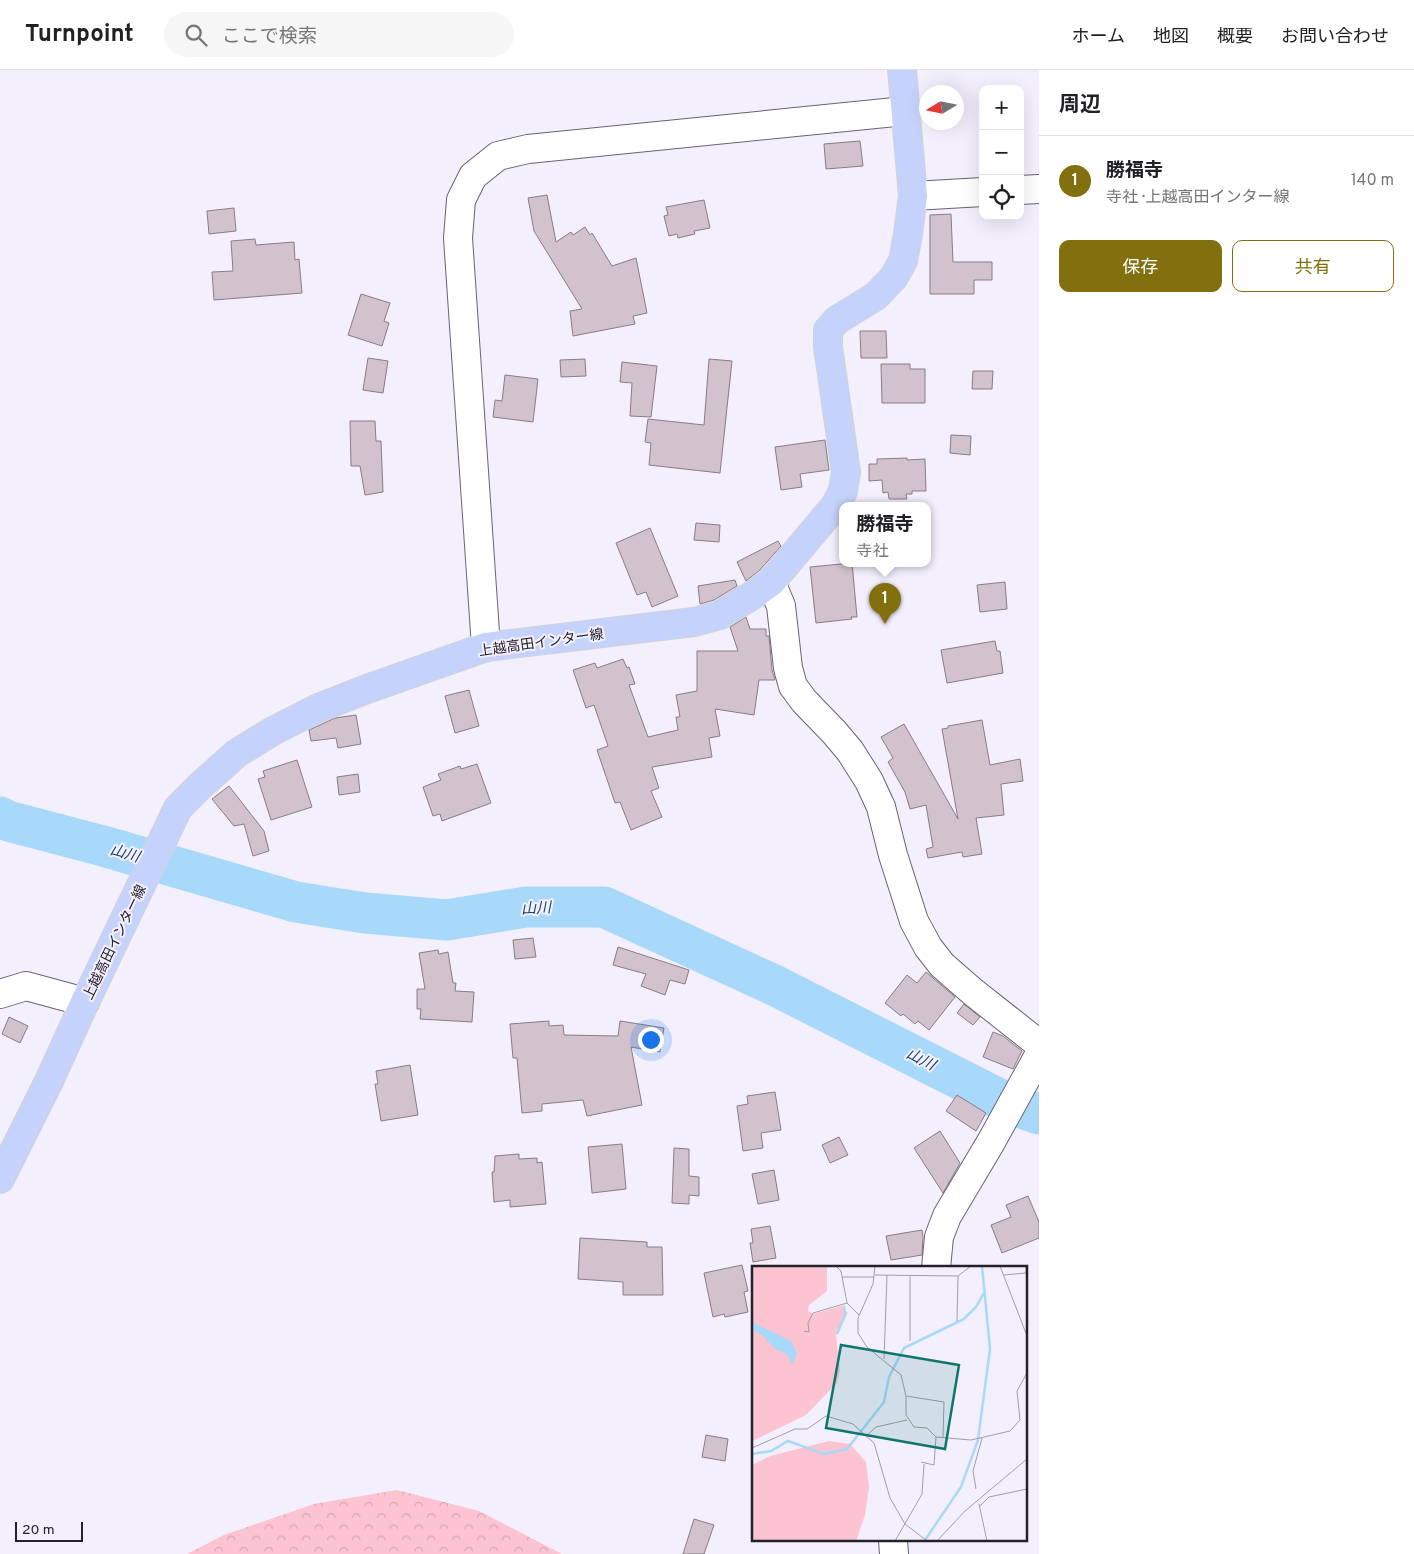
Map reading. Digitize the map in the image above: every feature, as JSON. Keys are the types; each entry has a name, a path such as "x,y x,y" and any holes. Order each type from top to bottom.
{"main road":[{"name":"上越高田インター線","path":"0,1179 49,1081 178,808 237,753 273,731 316,709 486,647 694,622 720,615 771,582 835,506 844,491 846,472 828,346 828,330 837,320 876,296 894,277 903,261 912,196 902,70"}],"street":[{"path":"486,647 458,238 461,200 473,176 498,156 528,149 905,111"},
{"path":"1024,190 1039,189"},
{"path":"912,196 979,192"},
{"path":"771,582 781,606 788,668 793,686 804,701 850,751 869,782 881,807 893,855 914,921 928,947 942,965 1039,1044"},
{"path":"0,994 26,986 85,1002"},
{"path":"936,1266 939,1237 947,1216 1033,1067"}],"green space":[{"path":"397,1490 479,1511 562,1554 187,1554 224,1535 314,1504"}],"building":[{"path":"860,141 863,166 826,169 824,144"},
{"path":"547,195 556,242 571,232 573,235 585,227 590,235 592,233 612,266 636,258 647,313 633,316 635,324 573,336 570,311 582,309 534,231 528,198"},
{"path":"704,200 710,228 694,231 695,234 678,238 677,234 669,236 664,216 668,215 666,207"},
{"path":"234,208 236,231 209,234 207,211"},
{"path":"951,214 953,262 992,262 992,280 974,280 974,294 930,294 930,215"},
{"path":"255,239 256,245 294,242 295,260 299,259 302,293 214,300 212,272 233,271 231,241"},
{"path":"361,294 390,303 384,321 389,323 382,346 348,335"},
{"path":"860,331 886,331 887,358 861,358"},
{"path":"368,358 388,361 383,393 363,390"},
{"path":"585,359 586,376 561,377 560,360"},
{"path":"709,359 732,361 720,473 649,465 651,443 645,442 648,419 704,425"},
{"path":"622,362 657,366 651,417 630,416 632,383 620,382"},
{"path":"881,364 910,364 910,369 925,369 925,403 882,403"},
{"path":"973,371 993,371 992,389 972,389"},
{"path":"505,375 538,379 533,422 493,417 495,400 502,401"},
{"path":"350,421 375,421 376,441 381,441 383,492 365,495 360,466 351,466"},
{"path":"951,435 971,436 970,455 950,453"},
{"path":"825,440 829,470 800,474 802,487 781,490 775,447"},
{"path":"907,458 907,460 925,459 926,491 912,491 912,494 906,494 907,499 889,499 888,492 883,493 882,480 869,481 869,464 877,464 877,459"},
{"path":"696,523 720,525 719,542 694,540"},
{"path":"650,528 678,596 652,607 646,592 637,595 616,543"},
{"path":"778,541 781,546 760,570 746,581 737,562"},
{"path":"839,564 839,567 852,567 857,617 816,623 810,567"},
{"path":"735,580 737,586 714,600 700,604 698,586"},
{"path":"1005,582 1007,609 980,612 977,585"},
{"path":"746,617 750,629 766,629 766,636 769,636 772,670 775,680 759,680 754,715 715,709 720,736 709,738 712,757 652,767 659,788 651,791 662,817 631,830 620,802 615,803 597,750 608,746 594,705 586,708 573,670 595,663 597,668 623,659 627,668 629,667 635,684 629,685 648,737 678,730 676,717 680,717 676,695 697,691 697,651 738,651 730,627"},
{"path":"995,641 997,651 1000,651 1003,673 947,683 941,650"},
{"path":"469,690 479,726 455,733 445,696"},
{"path":"356,715 361,744 338,748 336,738 311,741 309,730 335,718"},
{"path":"982,720 990,765 1020,759 1023,781 1001,784 1004,815 976,818 982,854 963,857 962,852 928,858 926,849 933,847 926,805 910,809 905,792 888,762 893,758 881,737 904,724 958,819 942,729 948,728 948,726"},
{"path":"297,760 312,807 271,820 258,779 265,777 263,771"},
{"path":"477,764 491,803 442,821 440,814 433,816 423,787 441,780 438,774 460,766 461,769"},
{"path":"358,774 360,792 339,795 337,777"},
{"path":"229,786 264,831 269,851 253,856 244,824 234,826 212,799"},
{"path":"533,938 536,957 515,959 513,940"},
{"path":"618,947 689,970 685,984 670,980 665,995 641,986 646,974 613,965"},
{"path":"438,950 439,954 448,952 453,983 456,983 455,991 474,992 472,1022 420,1019 421,1009 417,1009 417,989 425,989 419,953"},
{"path":"926,972 955,997 929,1030 918,1021 915,1024 903,1014 901,1016 885,1003 907,975 917,983"},
{"path":"964,1004 980,1017 973,1025 957,1013"},
{"path":"9,1017 28,1026 20,1043 2,1034"},
{"path":"549,1021 549,1026 563,1025 564,1035 618,1036 620,1021 664,1028 660,1052 631,1047 642,1105 587,1116 583,1100 542,1104 542,1111 522,1113 517,1058 513,1058 510,1024"},
{"path":"993,1032 1003,1036 1022,1051 1013,1069 983,1057"},
{"path":"410,1065 418,1115 381,1121 375,1084 378,1084 376,1071"},
{"path":"775,1092 781,1130 761,1133 763,1148 743,1151 737,1106 748,1104 747,1096"},
{"path":"957,1095 986,1113 976,1131 946,1111"},
{"path":"940,1131 960,1163 943,1193 914,1148"},
{"path":"839,1137 848,1155 830,1163 822,1145"},
{"path":"622,1144 626,1189 592,1193 588,1147"},
{"path":"674,1148 689,1149 689,1176 699,1177 699,1196 689,1195 689,1204 672,1203"},
{"path":"519,1154 519,1159 537,1158 537,1163 542,1162 546,1204 510,1207 510,1200 494,1202 492,1172 494,1172 495,1156"},
{"path":"774,1170 779,1200 758,1204 752,1174"},
{"path":"1028,1196 1039,1222 1039,1238 1002,1253 991,1225 1011,1217 1006,1205"},
{"path":"770,1226 776,1258 753,1262 750,1243 753,1243 751,1229"},
{"path":"922,1230 922,1255 891,1260 886,1236"},
{"path":"580,1238 647,1242 647,1247 662,1247 663,1295 623,1295 623,1282 578,1279"},
{"path":"742,1265 748,1291 744,1292 748,1312 725,1317 724,1314 713,1317 704,1273"},
{"path":"706,1435 728,1439 725,1461 702,1457"},
{"path":"694,1519 714,1525 704,1554 683,1554"}],"waterway":[{"name":"山川","path":"0,817 8,821 103,846 296,902 365,913 447,920 526,907 604,907 776,986 1007,1103 1039,1114"}],"place":[{"name":"勝福寺","path":"885,624"}]}
